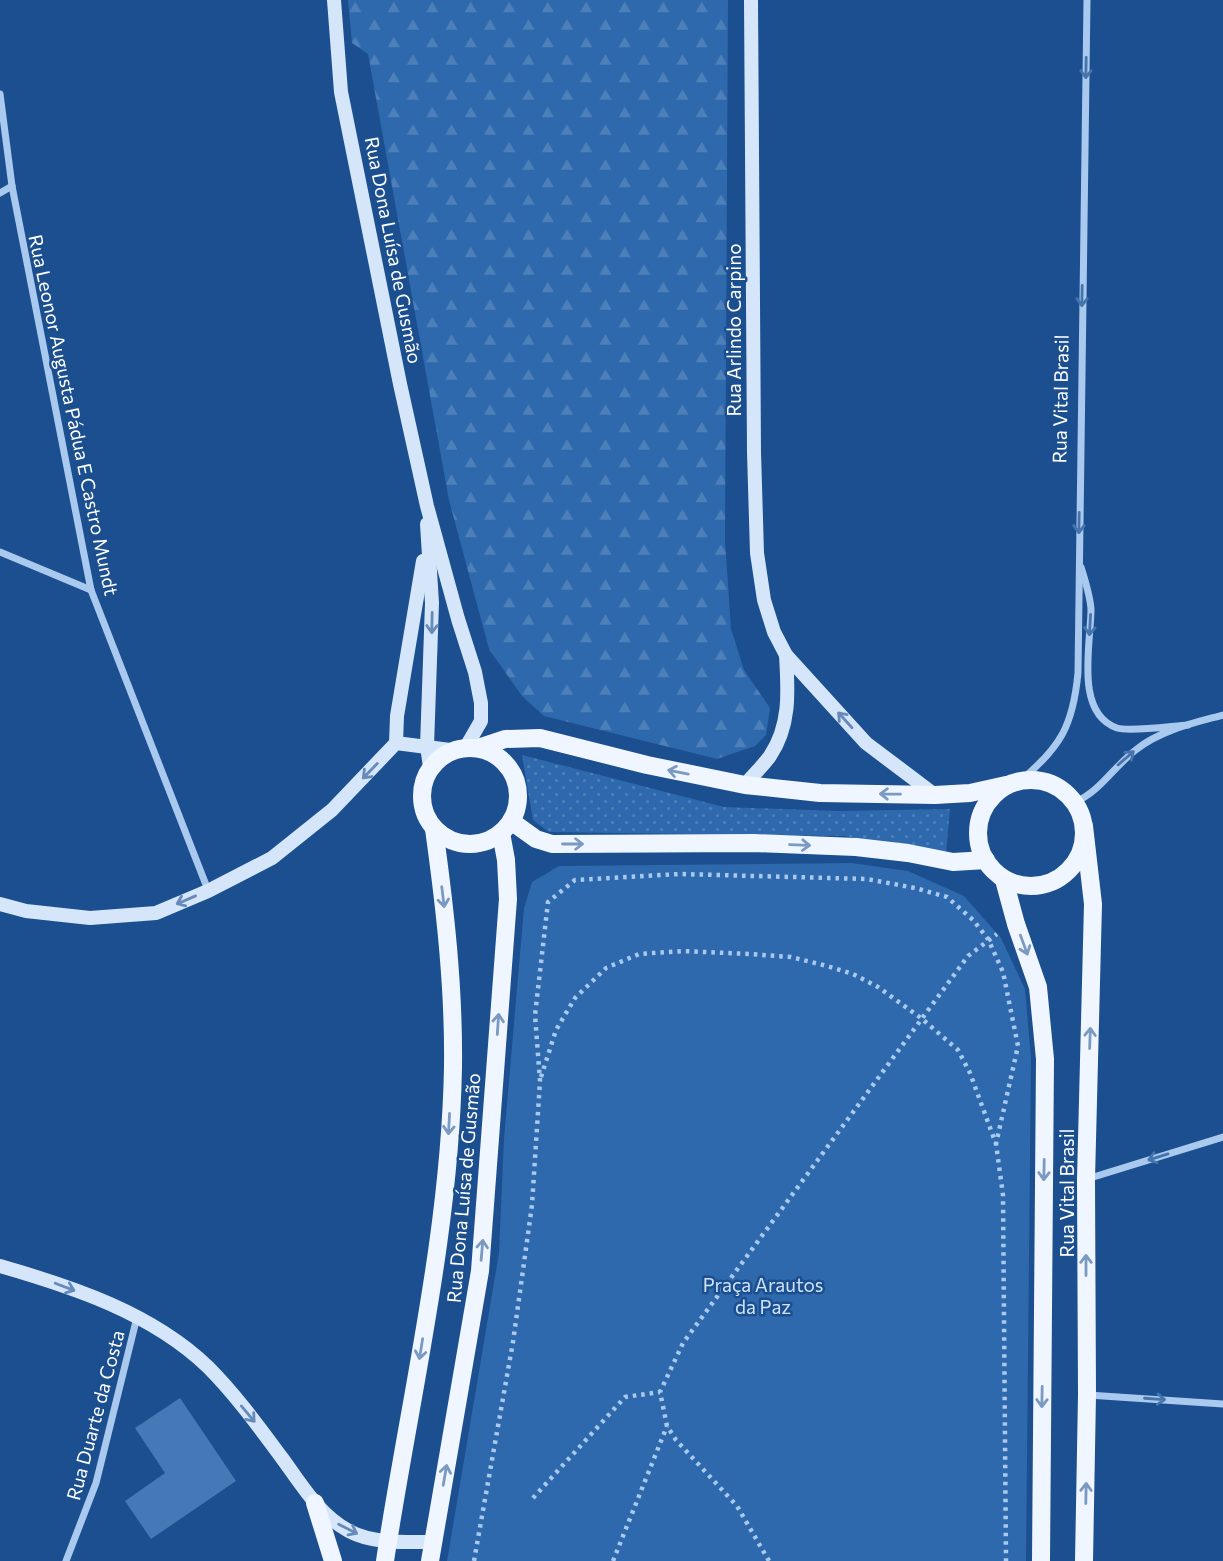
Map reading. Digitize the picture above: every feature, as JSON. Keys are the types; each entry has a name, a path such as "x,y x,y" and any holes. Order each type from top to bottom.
{"main road":[{"path":"465,748 493,753 505,763 514,776 518,791 517,807 506,827 485,842 467,844 449,840 434,829 425,814 421,797 424,780 430,767 465,748 505,739 540,738 647,765 745,785 820,793 970,793 1014,783 1036,779 1065,791 1075,802 1084,826 1084,844 1078,859 1054,882 1020,886 1004,880 986,860 979,840 979,818 995,794 1014,783"},
{"name":"Rua Vital Brasil","path":"1084,826 1093,904 1086,1179 1087,1395 1084,1561"},
{"path":"506,827 552,844 754,843 856,847 908,853 953,863 986,860"},
{"name":"Rua Dona Luísa de Gusmão","path":"430,1561 480,1271 508,899 506,827"},
{"name":"Rua Dona Luísa de Gusmão","path":"386,1561 437,1249 453,1067 449,942 434,829"},
{"name":"Rua Vital Brasil","path":"1004,880 1038,987 1045,1059 1041,1561"},
{"path":"315,1503 333,1561"}],"street":[{"name":"Rua Dona Luísa de Gusmão","path":"334,0 341,92 372,251 426,506 475,672 481,702 481,721 465,748"},
{"name":"Rua Arlindo Carpino","path":"751,0 757,553 764,600 774,632 786,655"},
{"name":"Rua Vital Brasil","path":"1014,783 1041,764 1062,737 1074,706 1077,673 1087,0"},
{"name":"Rua Leonor Augusta Pádua E Castro Mundt","path":"0,93 12,186 91,590 208,891"},
{"path":"0,193 12,186"},
{"name":"Rua Dona Luísa de Gusmão","path":"426,506 432,603 427,746 430,767"},
{"path":"0,904 26,911 90,918 156,913 208,891 272,858 332,810 396,743 397,716 427,535"},
{"path":"0,552 91,590"},
{"path":"1078,558 1091,606 1089,696 1102,718 1117,728 1188,725"},
{"path":"745,785 771,756 785,728 789,696 786,655"},
{"path":"786,655 866,743 935,795"},
{"path":"1075,802 1088,797 1120,762 1139,747 1188,725 1223,715"},
{"path":"396,743 465,748"},
{"path":"1086,1179 1223,1136"},
{"path":"0,1266 58,1284 137,1316 162,1330 207,1367 254,1421 315,1503 331,1519 351,1532 388,1541 433,1542"},
{"name":"Rua Duarte da Costa","path":"66,1561 96,1483 137,1316"},
{"path":"1087,1395 1223,1404"}],"path":[{"path":"474,1561 513,1342 532,1205 540,1081 535,1015 548,902 575,880 680,874 867,879 947,897 973,920 988,939 1003,972 1018,1046 996,1144"},
{"path":"769,1561 737,1506 676,1440 667,1426 660,1392 683,1343 968,956 988,939 1016,924"},
{"path":"540,1081 556,1030 575,998 606,968 639,954 683,951 791,957 853,974 921,1018 958,1050 970,1073 996,1144 1003,1195 1006,1561"},
{"path":"533,1498 625,1397 660,1392"},
{"path":"613,1561 667,1426"}],"green space":[{"path":"348,0 728,0 725,540 731,629 744,670 770,708 766,735 755,746 717,759 544,716 522,696 489,649 449,500 368,54 352,43"},
{"path":"522,755 724,807 839,811 950,809 946,854 844,836 549,832 533,820"},
{"name":"Praça Arautos da Paz","path":"852,863 908,871 964,896 1001,938 1025,989 1031,1058 1026,1561 447,1561 499,1253 504,1139 524,908 532,882 559,866"}],"building":[{"path":"180,1398 236,1481 151,1539 125,1501 165,1473 135,1428"}]}
